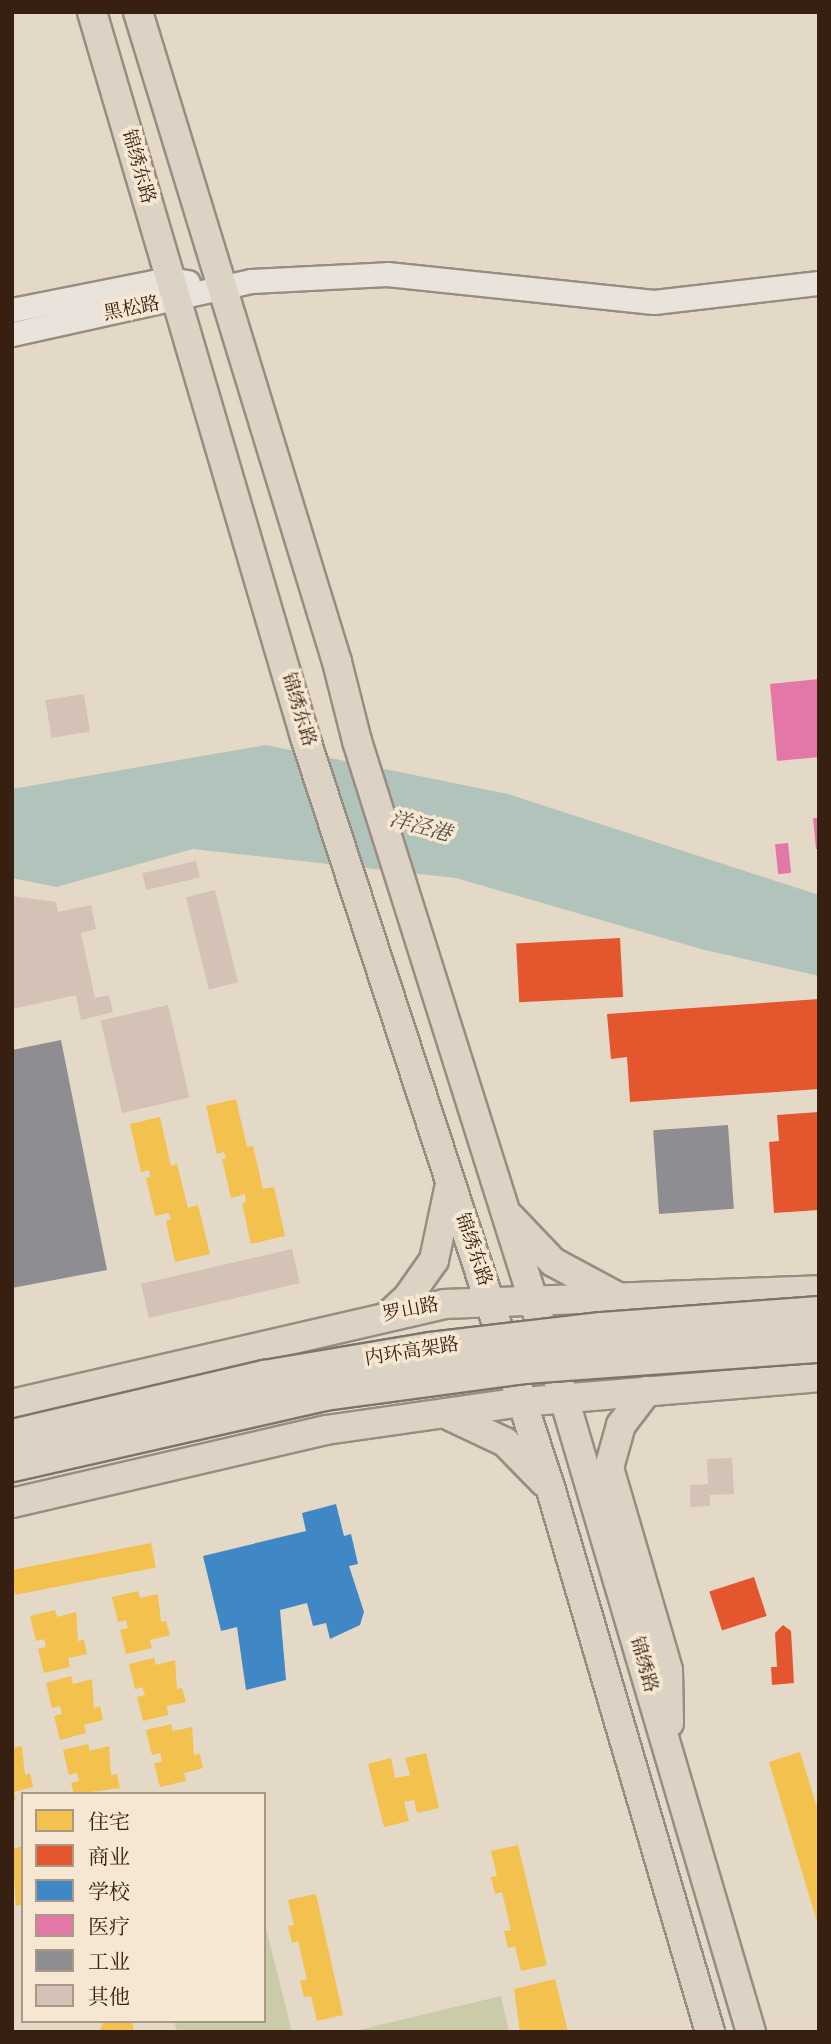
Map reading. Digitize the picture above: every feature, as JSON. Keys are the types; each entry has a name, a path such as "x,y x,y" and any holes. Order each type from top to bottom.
{"highway":[{"name":"内环高架路","path":"12,1436 264,1377 430,1349 601,1329 819,1313"},
{"name":"内环高架路","path":"12,1464 324,1393 523,1366 819,1345"}],"main road":[{"name":"锦绣东路","path":"92,12 171,290 347,873 523,1402"},
{"path":"138,12 357,741 405,883 533,1299"},
{"path":"390,1314 408,1297 434,1260 450,1183"},
{"path":"505,1212 553,1262 618,1297"},
{"name":"罗山路","path":"12,1404 390,1314 489,1299 819,1290"},
{"name":"锦绣路","path":"533,1299 751,2032"},
{"path":"12,1503 326,1430 447,1415 523,1402 819,1377"},
{"path":"647,1391 621,1425 609,1468 668,1670 669,1757"},
{"name":"锦绣路","path":"523,1402 710,2032"},
{"path":"447,1415 506,1442 551,1490"}],"street":[{"path":"12,310 251,281 387,274 654,302 819,283"},
{"name":"黑松路","path":"12,334 171,290"}],"green space":[{"path":"266,1928 292,2032 177,2032 175,2023 266,2023"},
{"path":"501,1996 509,2032 350,2032"}],"water":[{"name":"洋泾港","path":"266,745 508,794 819,895 819,976 701,949 456,878 193,849 56,887 12,878 12,789"}],"building: 住宅":[{"path":"236,1099 247,1147 253,1146 263,1189 274,1187 285,1236 251,1244 242,1203 246,1202 245,1194 231,1198 222,1159 226,1159 224,1152 217,1154 206,1106"},
{"path":"160,1117 171,1166 177,1164 188,1208 198,1205 210,1254 175,1262 166,1221 171,1220 169,1213 155,1216 146,1178 150,1177 149,1170 141,1172 130,1124"},
{"path":"151,1543 156,1568 15,1595 12,1570"},
{"path":"138,1591 140,1598 158,1594 161,1622 166,1621 170,1635 150,1640 152,1648 126,1654 120,1630 128,1628 126,1620 118,1622 112,1597"},
{"path":"55,1610 57,1617 76,1612 78,1641 84,1640 87,1654 68,1658 70,1667 44,1673 38,1649 46,1647 44,1639 36,1641 30,1616"},
{"path":"154,1658 156,1665 175,1660 177,1689 182,1688 186,1702 167,1706 168,1715 143,1721 137,1697 145,1695 142,1687 135,1689 129,1664"},
{"path":"71,1676 73,1684 92,1679 94,1708 100,1706 103,1720 84,1725 86,1733 60,1740 54,1716 62,1714 60,1706 52,1708 46,1683"},
{"path":"171,1724 173,1731 192,1727 194,1755 200,1754 203,1768 184,1773 186,1781 160,1787 154,1763 162,1762 160,1753 152,1755 146,1730"},
{"path":"88,1744 90,1751 109,1746 111,1775 117,1774 120,1788 73,1792 71,1783 79,1781 77,1773 69,1775 63,1750"},
{"path":"22,1746 25,1775 30,1773 33,1787 14,1792 16,1800 12,1801 12,1748"},
{"path":"800,1752 819,1814 818,1925 769,1762"},
{"path":"426,1753 439,1808 417,1813 414,1800 404,1802 409,1821 384,1827 368,1764 391,1758 395,1778 410,1775 405,1758"},
{"path":"518,1845 547,1965 521,1971 515,1946 508,1948 504,1931 511,1930 502,1892 495,1894 491,1877 497,1876 491,1851"},
{"path":"21,1847 21,1905 16,1906 12,1849"},
{"path":"316,1894 343,2015 317,2021 311,1996 304,1997 300,1981 307,1979 298,1941 292,1943 288,1926 294,1925 288,1900"},
{"path":"555,1979 568,2032 520,2032 514,1989"},
{"path":"103,2023 132,2023 134,2032 99,2032"}],"building: 商业":[{"path":"620,938 623,997 519,1002 516,943"},
{"path":"819,999 819,1089 630,1102 627,1057 611,1059 607,1014"},
{"path":"819,1112 819,1210 774,1213 769,1142 779,1141 777,1115"},
{"path":"754,1577 767,1616 722,1631 709,1592"},
{"path":"783,1625 791,1631 794,1683 772,1685 771,1667 777,1667 775,1633"}],"building: 学校":[{"path":"336,1504 344,1536 351,1534 358,1564 349,1566 364,1612 360,1625 330,1639 326,1623 313,1626 307,1603 280,1610 286,1680 246,1690 237,1627 221,1631 203,1556 306,1531 302,1513"}],"building: 医疗":[{"path":"819,679 819,757 777,761 770,684"},
{"path":"813,818 819,818 819,849 816,849"},
{"path":"788,843 791,873 778,874 775,844"}],"building: 工业":[{"path":"61,1040 107,1270 12,1288 12,1050"},
{"path":"728,1125 734,1209 659,1214 653,1130"}],"building: 其他":[{"path":"84,694 90,732 51,738 45,700"},
{"path":"196,861 200,878 146,890 142,873"},
{"path":"215,890 238,982 209,989 186,897"},
{"path":"12,896 56,902 58,912 91,905 96,929 81,933 95,998 109,995 113,1012 81,1020 76,995 12,1009"},
{"path":"168,1005 189,1098 122,1113 101,1021"},
{"path":"292,1249 300,1283 149,1318 141,1284"},
{"path":"732,1458 734,1494 710,1495 710,1506 690,1507 690,1485 708,1484 707,1459"}]}
